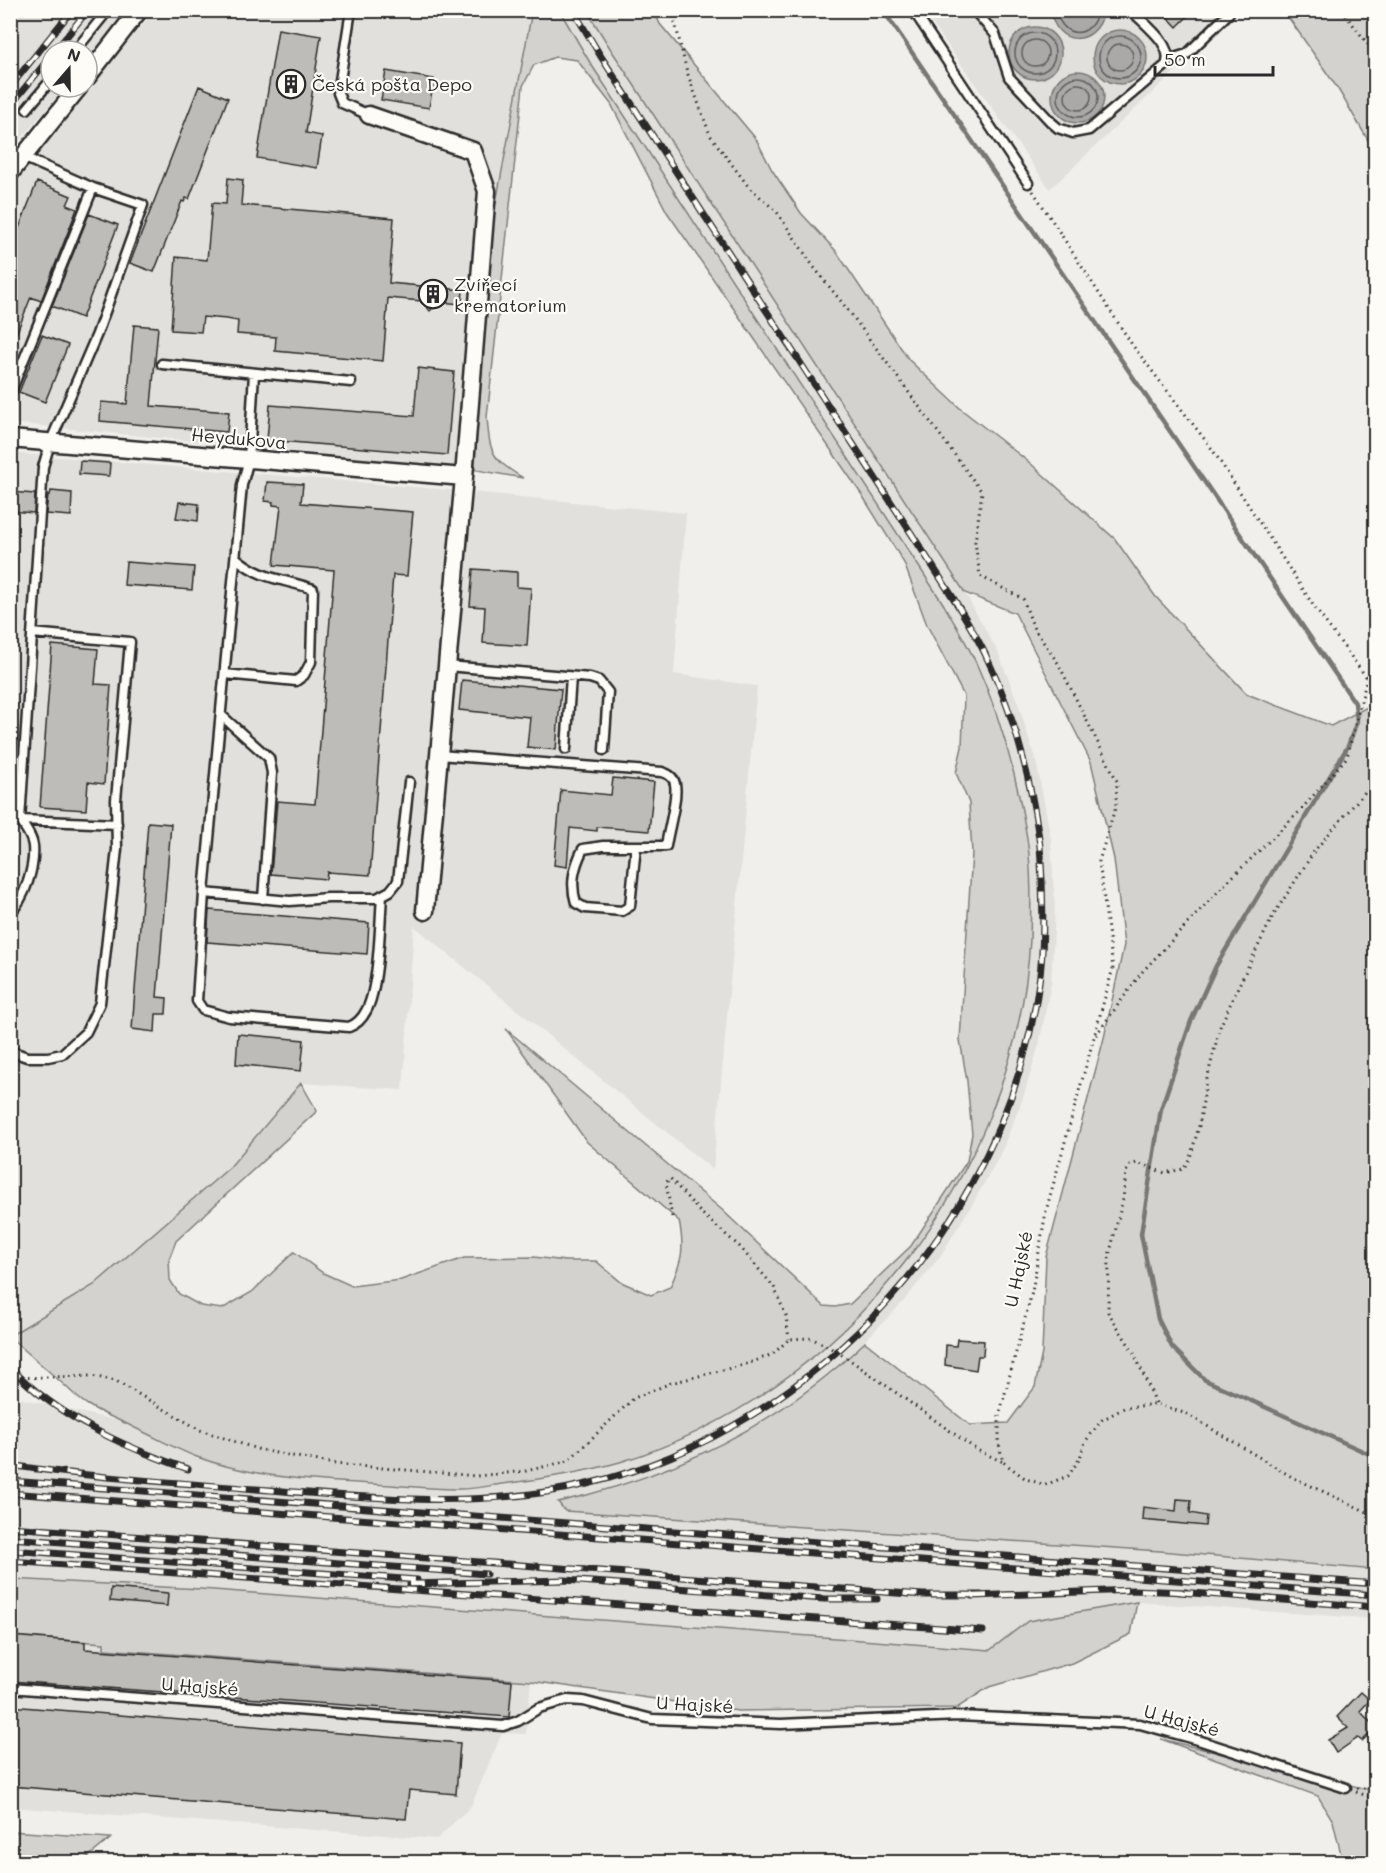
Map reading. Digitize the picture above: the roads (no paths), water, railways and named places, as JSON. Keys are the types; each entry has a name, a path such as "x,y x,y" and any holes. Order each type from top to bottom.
{"street":[{"path":"99,62 139,10"},
{"path":"10,173 69,99"},
{"path":"369,115 473,151 487,191 425,911"},
{"name":"Heydukova","path":"10,439 464,477"}],"lane":[{"path":"85,39 108,10"},
{"path":"351,10 338,93 342,103 369,115"},
{"path":"913,10 1028,183"},
{"path":"974,10 995,34 1009,77 1051,122 1058,128 1073,133 1089,130 1166,65 1167,47 1131,10"},
{"path":"1168,60 1188,54 1229,13"},
{"path":"27,109 39,94"},
{"path":"10,913 19,904 30,873 33,847 30,836 20,820 43,468 50,443 97,334 143,205 93,188 23,157"},
{"path":"10,394 93,188"},
{"path":"162,364 351,382"},
{"path":"254,373 249,459 242,485 204,893 197,1001 203,1010 229,1017 349,1027 357,1023 366,1012 373,993 382,895"},
{"path":"225,674 296,681 304,675 311,662 314,589 267,578 248,568 236,558"},
{"path":"10,1051 27,1057 48,1058 62,1054 86,1032 100,1002 117,849 116,800 130,642 32,633"},
{"path":"447,666 599,681 608,692 604,750"},
{"path":"566,749 571,677"},
{"path":"221,716 269,758 272,774 263,899"},
{"path":"440,754 662,772 670,775 675,782 676,796 666,846 636,846 603,846 584,849 575,864 572,890 576,903 585,908 622,911 630,906 636,846"},
{"path":"204,893 290,901 377,898 390,891 398,881 409,782"},
{"path":"20,820 117,824"},
{"name":"U Hajské","path":"10,1688 503,1726 518,1721 539,1708 567,1700 583,1701 652,1719 781,1724 958,1716 1140,1724 1198,1740 1346,1788"}],"water":[{"path":"1051,10 1104,10 1104,12 1100,24 1093,32 1085,37 1076,38 1059,31"},
{"path":"1030,27 1040,27 1054,34 1061,53 1054,72 1040,79 1030,79 1020,75 1013,68 1009,58 1009,48 1013,38 1020,31"},
{"path":"1120,30 1130,32 1139,38 1145,47 1147,57 1145,67 1139,76 1130,82 1120,84 1110,82 1101,76 1095,67 1093,57 1095,47 1101,38 1110,32"},
{"path":"1073,71 1083,71 1097,78 1104,97 1097,116 1083,123 1073,123 1063,119 1056,112 1052,102 1052,92 1056,82 1063,75"}],"waterway":[{"path":"883,10 1355,703 1357,721 1348,746 1216,966 1191,1021 1161,1109 1141,1234 1158,1319 1172,1347 1205,1380 1376,1457"}],"railway":[{"path":"10,87 72,10"},
{"path":"65,39 88,10"},
{"path":"10,1465 102,1476 380,1498 505,1497 587,1484 671,1456 751,1416 823,1363 888,1301 943,1230 988,1152 1020,1069 1041,970 1043,919 1041,854 1026,769 1013,723 997,679 980,643 954,599 573,10"},
{"path":"10,106 39,71"},
{"path":"10,1367 29,1385 70,1415 140,1451 188,1469"},
{"path":"10,1481 1376,1584"},
{"path":"10,1493 1376,1595"},
{"path":"10,1527 923,1595 981,1595"},
{"path":"10,1538 486,1574"},
{"path":"10,1550 417,1580"},
{"path":"10,1561 983,1631"},
{"path":"410,1584 565,1580 824,1599 877,1599"},
{"path":"973,1596 1133,1590 1186,1592"},
{"path":"1179,1592 1376,1607"}],"place":[{"name":"Česká pošta Depo","path":"291,84"},
{"name":"Zvířecí krematorium","path":"433,294"}]}
